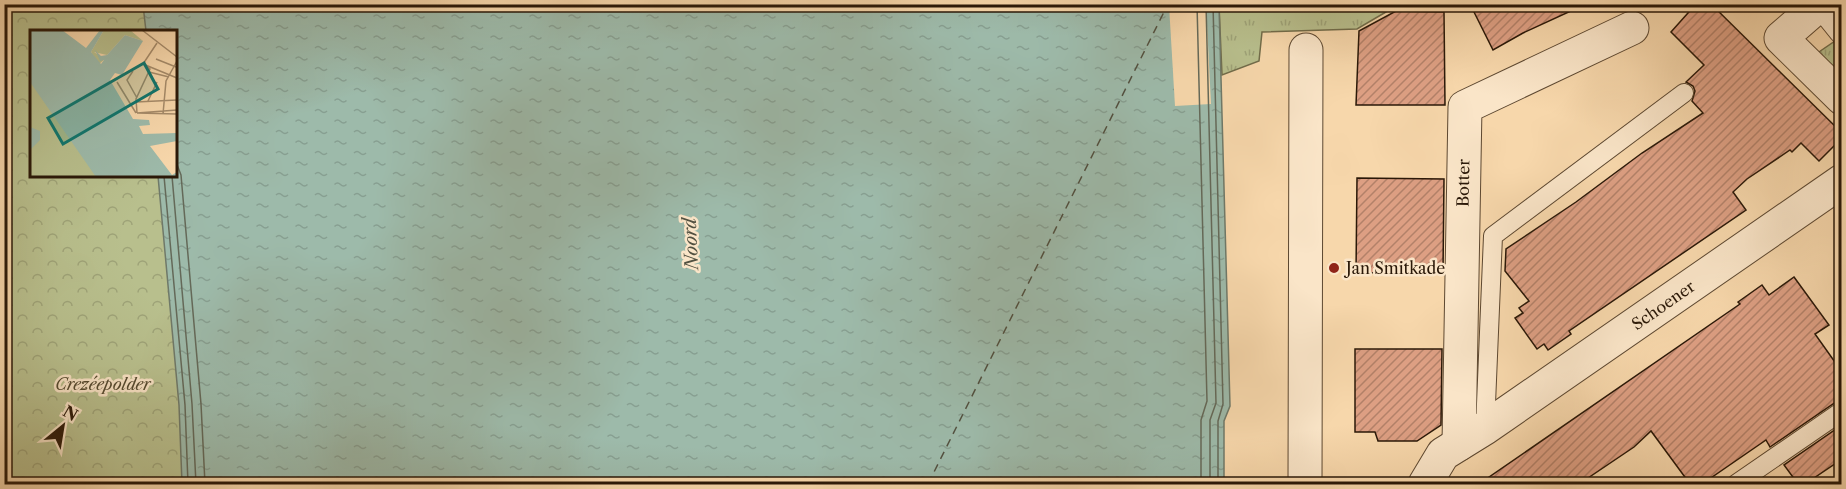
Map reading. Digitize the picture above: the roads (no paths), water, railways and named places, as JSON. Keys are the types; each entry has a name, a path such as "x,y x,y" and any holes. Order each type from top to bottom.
{"street":[{"path":"1842,30 1820,4 1781,38 1842,98"},
{"name":"Botter","path":"1472,436 1465,107 1632,28"},
{"path":"1305,484 1306,50"},
{"name":"Schoener","path":"1425,484 1443,454 1842,181"}],"lane":[{"path":"1472,436 1492,236 1684,93"},
{"path":"1736,484 1842,411"}],"water":[{"name":"Noord","path":"143,5 1219,5 1230,406 1224,421 1224,484 182,484 179,405 158,177 177,177 177,30 146,30"}],"place":[{"name":"Jan Smitkade","path":"1334,268"}],"park label":[{"name":"Crezéepolder","path":"103,384"}]}
